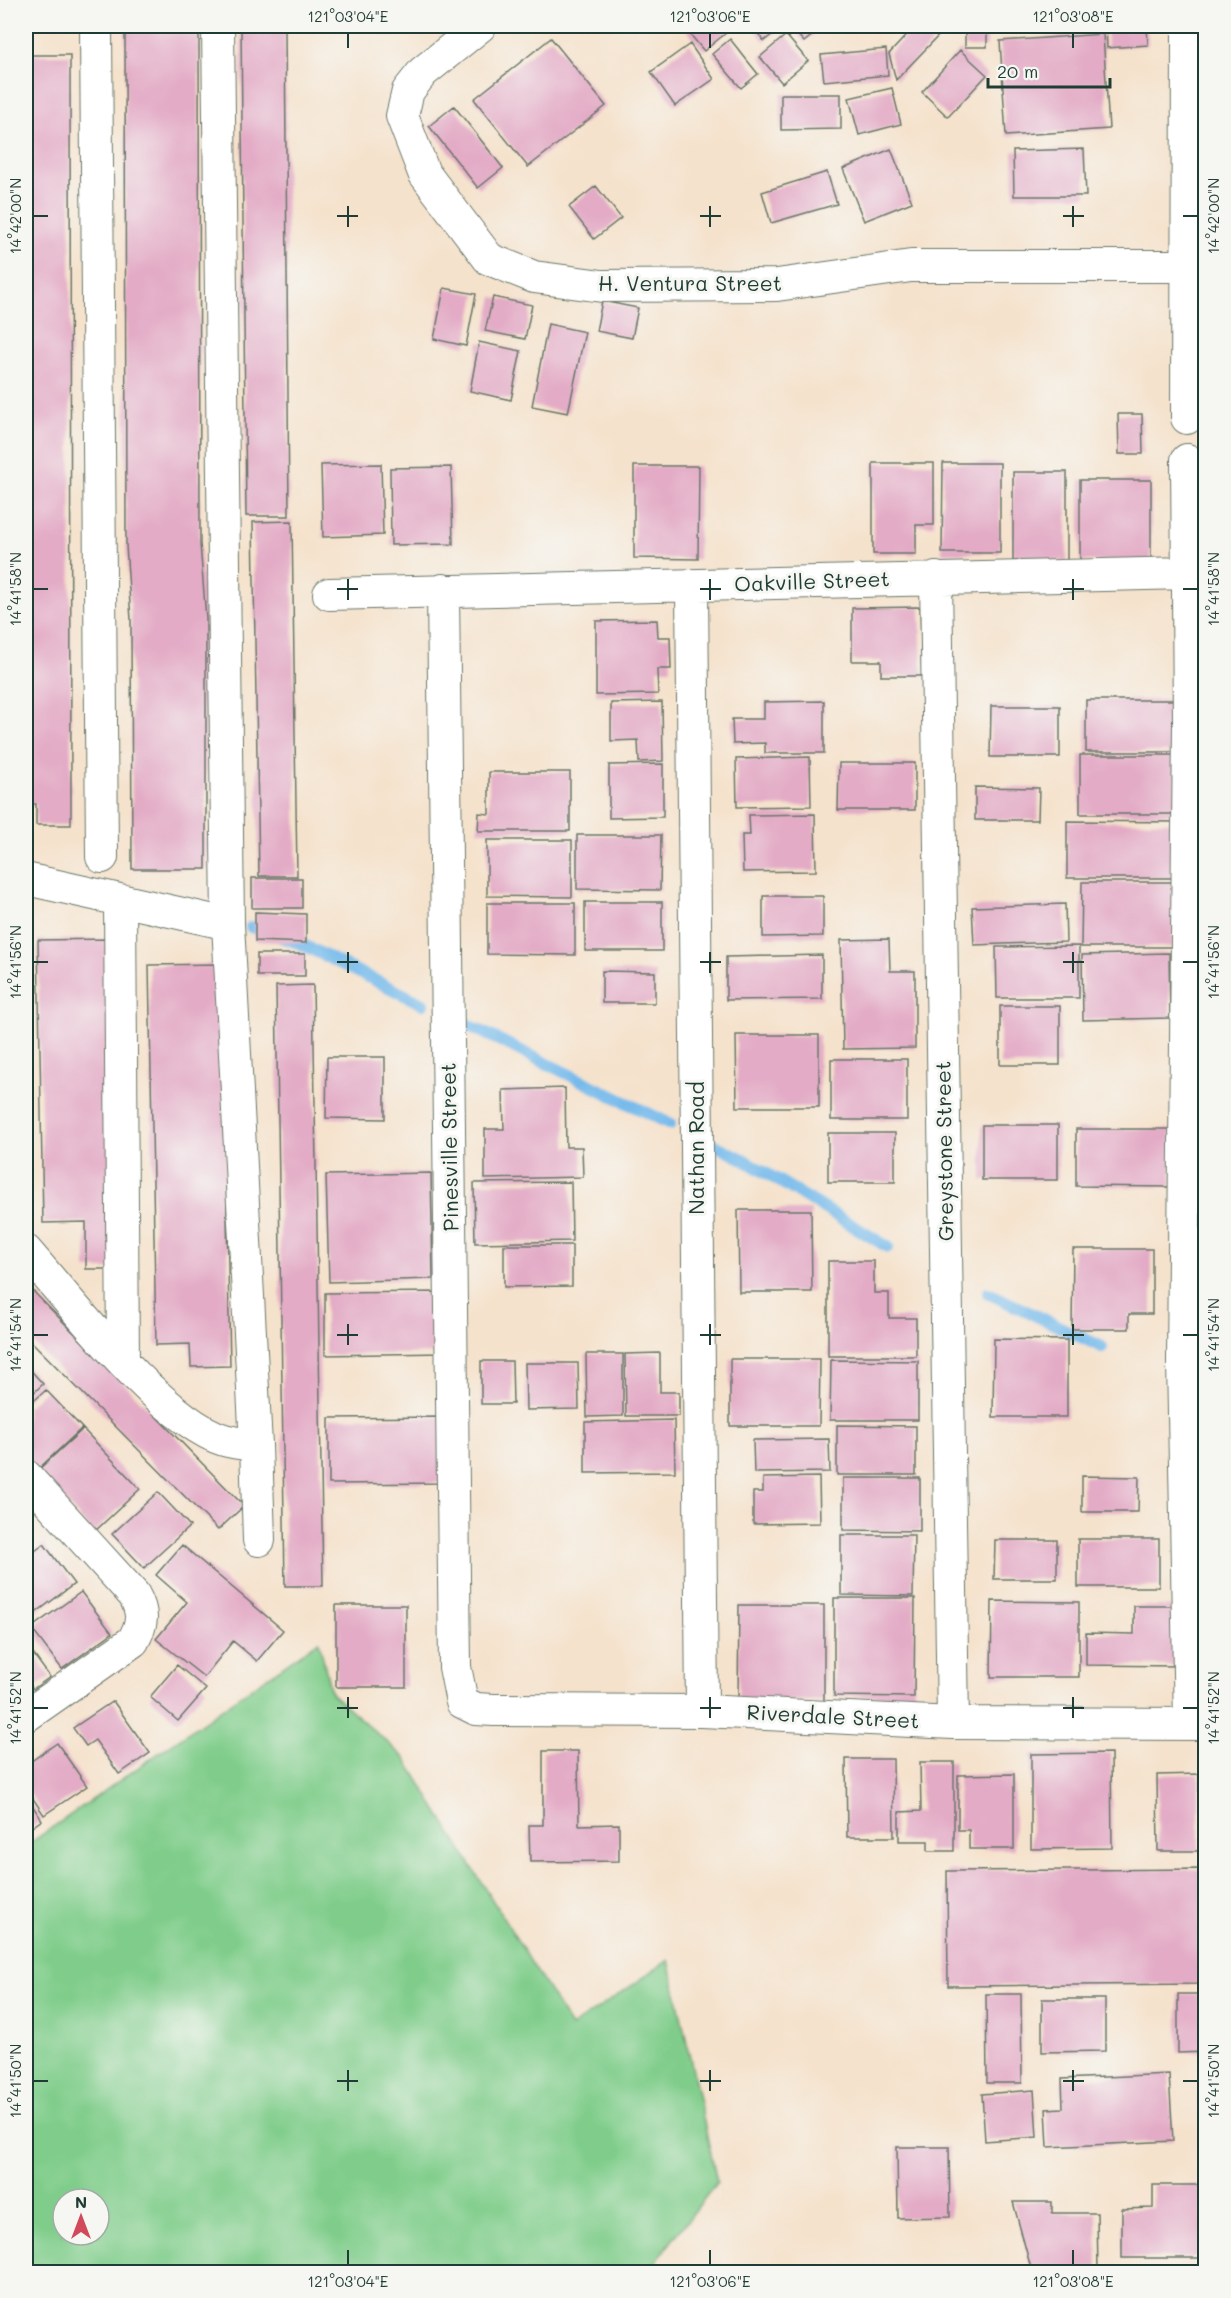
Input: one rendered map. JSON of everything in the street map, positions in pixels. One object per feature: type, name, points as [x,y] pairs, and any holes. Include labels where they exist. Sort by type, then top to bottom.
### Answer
[{"type":"street","points":[[96,26],[102,857]]},
{"type":"street","points":[[218,26],[228,924],[259,1540]]},
{"type":"street","name":"H. Ventura Street","points":[[480,26],[423,72],[408,91],[402,116],[424,173],[489,260],[534,277],[602,286],[777,285],[911,266],[1186,266]]},
{"type":"street","points":[[1187,418],[1188,26]]},
{"type":"street","points":[[1187,460],[1187,573],[1197,723],[1194,1361],[1198,1724]]},
{"type":"street","name":"Oakville Street","points":[[328,594],[1187,573]]},
{"type":"street","name":"Greystone Street","points":[[936,578],[953,1723]]},
{"type":"street","name":"Nathan Road","points":[[692,586],[702,1711]]},
{"type":"street","name":"Pinesville Street","points":[[443,590],[455,1667],[462,1702]]},
{"type":"street","points":[[26,879],[228,924]]},
{"type":"street","points":[[120,901],[123,1362]]},
{"type":"street","points":[[26,1251],[123,1362],[175,1410],[223,1440],[256,1445]]},
{"type":"street","points":[[26,1716],[133,1641],[142,1625],[142,1609],[134,1595],[32,1494]]},
{"type":"street","name":"Riverdale Street","points":[[462,1702],[476,1709],[495,1710],[702,1711],[953,1723],[1198,1724]]},
{"type":"green space","points":[[319,1641],[331,1693],[404,1757],[571,2027],[669,1960],[717,2182],[648,2272],[26,2272],[26,1846]]},
{"type":"building","points":[[125,26],[199,26],[200,544],[206,619],[206,869],[132,869],[131,620],[126,545]]},
{"type":"building","points":[[241,26],[285,26],[289,516],[246,516]]},
{"type":"building","points":[[687,26],[720,26],[726,33],[704,51],[685,28]]},
{"type":"building","points":[[752,26],[783,26],[764,41]]},
{"type":"building","points":[[790,26],[824,26],[804,42]]},
{"type":"building","points":[[915,26],[932,26],[941,33],[896,80],[889,54]]},
{"type":"building","points":[[965,26],[987,26],[987,47],[965,47]]},
{"type":"building","points":[[1027,26],[1083,26],[1083,27],[1028,31]]},
{"type":"building","points":[[1106,26],[1147,26],[1148,45],[1107,48]]},
{"type":"building","points":[[1103,34],[1109,129],[1006,136],[1000,41]]},
{"type":"building","points":[[786,35],[808,61],[782,83],[760,57]]},
{"type":"building","points":[[551,38],[606,106],[528,167],[474,99]]},
{"type":"building","points":[[730,39],[758,74],[741,88],[712,54]]},
{"type":"building","points":[[1194,43],[1206,43],[1206,79],[1194,79]]},
{"type":"building","points":[[690,44],[714,79],[675,106],[651,72]]},
{"type":"building","points":[[886,49],[888,75],[824,81],[821,55]]},
{"type":"building","points":[[960,50],[987,75],[948,117],[922,92]]},
{"type":"building","points":[[26,55],[70,55],[71,825],[36,825],[36,804],[26,804]]},
{"type":"building","points":[[892,88],[901,124],[859,135],[849,98]]},
{"type":"building","points":[[781,94],[841,94],[841,129],[781,130]]},
{"type":"building","points":[[454,106],[503,168],[478,188],[429,126]]},
{"type":"building","points":[[891,149],[912,202],[864,221],[843,169]]},
{"type":"building","points":[[1084,149],[1086,196],[1014,196],[1013,151]]},
{"type":"building","points":[[827,172],[837,204],[771,223],[762,192]]},
{"type":"building","points":[[596,186],[621,218],[594,239],[569,207]]},
{"type":"building","points":[[444,288],[476,294],[466,346],[434,339]]},
{"type":"building","points":[[493,297],[532,305],[525,339],[485,331]]},
{"type":"building","points":[[602,301],[638,308],[632,338],[596,331]]},
{"type":"building","points":[[548,324],[585,332],[568,413],[532,406]]},
{"type":"building","points":[[479,342],[521,351],[511,400],[470,391]]},
{"type":"building","points":[[1118,414],[1142,414],[1143,454],[1119,454]]},
{"type":"building","points":[[873,463],[934,463],[934,525],[916,525],[916,554],[873,554]]},
{"type":"building","points":[[943,463],[1000,463],[1000,553],[942,553]]},
{"type":"building","points":[[381,464],[383,535],[323,537],[321,465]]},
{"type":"building","points":[[634,466],[699,466],[698,559],[634,558]]},
{"type":"building","points":[[451,467],[453,544],[391,545],[390,468]]},
{"type":"building","points":[[1013,472],[1067,472],[1067,561],[1013,561]]},
{"type":"building","points":[[1080,480],[1151,480],[1151,561],[1080,561]]},
{"type":"building","points":[[292,521],[297,876],[259,876],[253,522]]},
{"type":"building","points":[[920,607],[922,676],[881,676],[881,661],[852,661],[852,608]]},
{"type":"building","points":[[657,620],[658,637],[670,637],[671,669],[657,669],[658,694],[596,695],[596,621]]},
{"type":"building","points":[[1086,700],[1176,700],[1176,752],[1086,752]]},
{"type":"building","points":[[824,701],[824,753],[765,753],[765,743],[733,744],[732,719],[764,719],[764,702]]},
{"type":"building","points":[[662,702],[663,761],[639,762],[638,740],[611,741],[611,703]]},
{"type":"building","points":[[991,706],[1060,706],[1060,757],[990,757]]},
{"type":"building","points":[[1080,755],[1176,755],[1176,814],[1080,814]]},
{"type":"building","points":[[810,757],[811,806],[737,807],[736,759]]},
{"type":"building","points":[[839,763],[915,763],[915,810],[838,810]]},
{"type":"building","points":[[663,764],[663,817],[609,818],[609,765]]},
{"type":"building","points":[[489,772],[570,772],[570,831],[478,831],[479,813],[489,814]]},
{"type":"building","points":[[975,787],[1039,788],[1038,820],[975,820]]},
{"type":"building","points":[[815,814],[816,871],[743,872],[742,835],[750,835],[749,815]]},
{"type":"building","points":[[1067,821],[1180,822],[1180,878],[1067,878]]},
{"type":"building","points":[[577,835],[661,835],[660,890],[577,889]]},
{"type":"building","points":[[487,840],[572,840],[572,897],[487,896]]},
{"type":"building","points":[[252,878],[302,878],[302,908],[252,908]]},
{"type":"building","points":[[1082,882],[1173,882],[1173,947],[1081,947]]},
{"type":"building","points":[[763,896],[823,896],[823,936],[763,937]]},
{"type":"building","points":[[585,902],[662,902],[662,951],[585,951]]},
{"type":"building","points":[[487,903],[575,903],[575,955],[487,954]]},
{"type":"building","points":[[1065,904],[1066,942],[974,945],[972,907]]},
{"type":"building","points":[[255,912],[306,914],[306,943],[255,941]]},
{"type":"building","points":[[111,939],[118,1269],[86,1269],[86,1222],[43,1223],[38,940]]},
{"type":"building","points":[[889,939],[890,971],[915,971],[915,1048],[843,1049],[841,940]]},
{"type":"building","points":[[1079,946],[1079,998],[997,998],[996,947]]},
{"type":"building","points":[[1169,953],[1170,1018],[1083,1020],[1082,955]]},
{"type":"building","points":[[257,954],[305,954],[305,976],[257,976]]},
{"type":"building","points":[[822,955],[822,999],[726,1000],[726,957]]},
{"type":"building","points":[[222,964],[230,1366],[191,1367],[190,1344],[156,1345],[149,965]]},
{"type":"building","points":[[602,971],[655,972],[655,1003],[602,1003]]},
{"type":"building","points":[[313,985],[323,1586],[285,1586],[276,986]]},
{"type":"building","points":[[1000,1006],[1060,1006],[1060,1065],[1000,1065]]},
{"type":"building","points":[[736,1035],[819,1035],[819,1107],[737,1107]]},
{"type":"building","points":[[327,1057],[385,1057],[385,1119],[326,1118]]},
{"type":"building","points":[[831,1059],[907,1059],[907,1120],[831,1120]]},
{"type":"building","points":[[565,1088],[566,1147],[582,1147],[583,1177],[485,1179],[485,1129],[504,1129],[503,1090]]},
{"type":"building","points":[[982,1125],[1058,1125],[1058,1180],[982,1180]]},
{"type":"building","points":[[1076,1129],[1171,1129],[1171,1187],[1076,1186]]},
{"type":"building","points":[[828,1133],[895,1133],[895,1182],[828,1182]]},
{"type":"building","points":[[431,1173],[433,1279],[329,1282],[326,1175]]},
{"type":"building","points":[[571,1182],[572,1241],[475,1243],[474,1183]]},
{"type":"building","points":[[738,1210],[811,1210],[812,1292],[739,1292]]},
{"type":"building","points":[[504,1245],[572,1245],[572,1286],[504,1287]]},
{"type":"building","points":[[1073,1249],[1152,1249],[1152,1314],[1129,1314],[1129,1329],[1072,1329]]},
{"type":"building","points":[[828,1261],[874,1261],[874,1293],[889,1293],[889,1318],[916,1318],[916,1356],[828,1356]]},
{"type":"building","points":[[26,1284],[244,1506],[218,1530],[26,1336]]},
{"type":"building","points":[[444,1292],[444,1353],[325,1355],[325,1293]]},
{"type":"building","points":[[994,1339],[1067,1340],[1067,1417],[993,1417]]},
{"type":"building","points":[[660,1353],[660,1392],[679,1392],[679,1416],[626,1416],[625,1354]]},
{"type":"building","points":[[586,1354],[623,1354],[623,1416],[587,1417]]},
{"type":"building","points":[[730,1359],[820,1359],[819,1426],[730,1426]]},
{"type":"building","points":[[831,1360],[918,1361],[918,1420],[830,1420]]},
{"type":"building","points":[[481,1361],[512,1361],[513,1404],[481,1404]]},
{"type":"building","points":[[525,1363],[578,1363],[579,1409],[526,1410]]},
{"type":"building","points":[[26,1365],[43,1384],[26,1400]]},
{"type":"building","points":[[46,1390],[82,1428],[34,1473],[26,1464],[26,1408]]},
{"type":"building","points":[[445,1417],[445,1483],[329,1484],[329,1418]]},
{"type":"building","points":[[674,1420],[675,1472],[585,1473],[585,1422]]},
{"type":"building","points":[[837,1425],[916,1426],[916,1475],[837,1475]]},
{"type":"building","points":[[83,1429],[140,1489],[93,1533],[37,1471]]},
{"type":"building","points":[[829,1439],[830,1472],[754,1473],[753,1440]]},
{"type":"building","points":[[1082,1476],[1139,1477],[1138,1512],[1082,1512]]},
{"type":"building","points":[[819,1477],[820,1523],[753,1524],[753,1492],[763,1492],[763,1478]]},
{"type":"building","points":[[843,1478],[920,1478],[920,1531],[843,1530]]},
{"type":"building","points":[[158,1492],[190,1526],[144,1568],[112,1534]]},
{"type":"building","points":[[841,1535],[914,1535],[913,1596],[841,1595]]},
{"type":"building","points":[[1078,1539],[1159,1539],[1159,1587],[1078,1587]]},
{"type":"building","points":[[995,1540],[1057,1540],[1057,1579],[994,1579]]},
{"type":"building","points":[[44,1544],[74,1584],[26,1620],[26,1558]]},
{"type":"building","points":[[182,1545],[283,1630],[257,1661],[233,1641],[204,1677],[156,1639],[187,1602],[156,1575]]},
{"type":"building","points":[[81,1592],[112,1633],[62,1669],[31,1628]]},
{"type":"building","points":[[834,1598],[915,1598],[914,1697],[834,1696]]},
{"type":"building","points":[[992,1601],[1079,1602],[1079,1677],[991,1677]]},
{"type":"building","points":[[336,1605],[406,1605],[406,1687],[336,1687]]},
{"type":"building","points":[[739,1605],[824,1605],[824,1701],[738,1700]]},
{"type":"building","points":[[1134,1606],[1176,1606],[1176,1666],[1086,1665],[1086,1633],[1134,1634]]},
{"type":"building","points":[[26,1644],[50,1677],[33,1689],[26,1679]]},
{"type":"building","points":[[177,1665],[206,1689],[178,1721],[150,1697]]},
{"type":"building","points":[[113,1701],[150,1753],[119,1774],[95,1740],[86,1746],[73,1728]]},
{"type":"building","points":[[57,1743],[87,1786],[44,1815],[26,1788],[26,1765]]},
{"type":"building","points":[[543,1751],[578,1751],[579,1825],[619,1824],[619,1861],[530,1862],[529,1825],[543,1825]]},
{"type":"building","points":[[1111,1753],[1112,1848],[1031,1849],[1031,1754]]},
{"type":"building","points":[[846,1759],[893,1759],[894,1837],[847,1837]]},
{"type":"building","points":[[920,1762],[954,1762],[954,1851],[928,1851],[928,1841],[899,1841],[899,1812],[921,1811]]},
{"type":"building","points":[[1014,1774],[1014,1849],[969,1849],[969,1830],[958,1830],[958,1775]]},
{"type":"building","points":[[1199,1774],[1199,1851],[1158,1851],[1157,1775]]},
{"type":"building","points":[[26,1796],[42,1820],[26,1831]]},
{"type":"building","points":[[1206,1869],[1206,1984],[948,1986],[947,1871]]},
{"type":"building","points":[[986,1994],[1021,1994],[1022,2083],[987,2083]]},
{"type":"building","points":[[1178,1994],[1206,1994],[1206,2052],[1178,2053]]},
{"type":"building","points":[[1042,1999],[1105,1999],[1105,2051],[1042,2052]]},
{"type":"building","points":[[1169,2074],[1173,2141],[1048,2147],[1046,2109],[1063,2108],[1062,2079]]},
{"type":"building","points":[[1034,2090],[1037,2137],[985,2141],[982,2094]]},
{"type":"building","points":[[897,2147],[949,2147],[950,2217],[898,2218]]},
{"type":"building","points":[[1153,2185],[1206,2185],[1206,2258],[1122,2258],[1122,2209],[1153,2208]]},
{"type":"building","points":[[1013,2202],[1052,2202],[1052,2213],[1097,2213],[1098,2272],[1032,2272]]},
{"type":"waterway","points":[[251,927],[299,943],[423,1004]]},
{"type":"waterway","points":[[468,1025],[670,1124]]},
{"type":"waterway","points":[[709,1142],[741,1158],[888,1247]]},
{"type":"waterway","points":[[988,1293],[1102,1347]]}]
